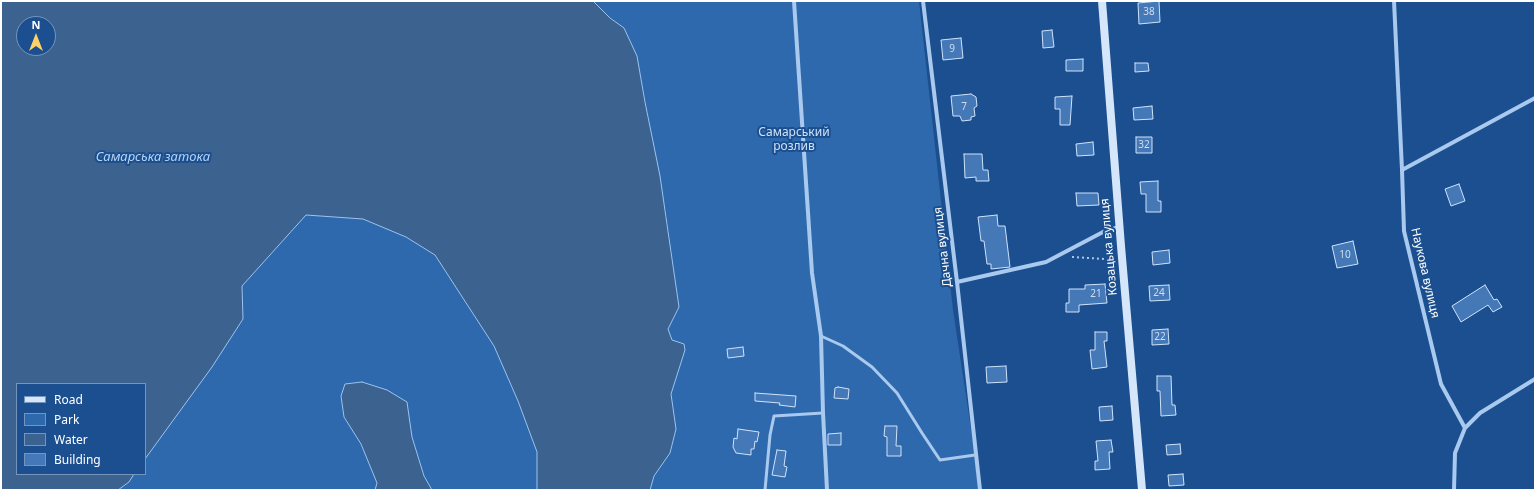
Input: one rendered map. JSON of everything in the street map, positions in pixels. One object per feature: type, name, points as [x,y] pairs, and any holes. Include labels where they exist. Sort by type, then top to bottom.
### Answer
[{"type":"street","points":[[794,1],[812,273],[821,336],[822,413],[826,490]]},
{"type":"street","name":"Дачна вулиця","points":[[923,1],[958,282],[975,455],[980,490]]},
{"type":"street","name":"Козацька вулиця","points":[[1102,1],[1119,227],[1142,490]]},
{"type":"street","name":"Наукова вулиця","points":[[1394,1],[1404,231],[1441,384],[1465,428]]},
{"type":"street","points":[[1402,170],[1535,98]]},
{"type":"street","points":[[958,282],[1046,262],[1062,255],[1103,232],[1119,227]]},
{"type":"street","points":[[1454,490],[1455,453],[1465,428],[1480,413],[1535,379]]},
{"type":"lane","points":[[821,336],[843,346],[872,367],[897,393],[940,460],[975,455]]},
{"type":"lane","points":[[765,490],[770,435],[774,416],[822,413]]},
{"type":"path","points":[[1062,255],[1077,258],[1106,259],[1123,270]]},
{"type":"green space","name":"Самарський розлив","points":[[593,1],[919,1],[953,310],[975,455],[978,490],[650,490],[654,476],[670,453],[676,430],[671,394],[685,350],[684,344],[672,340],[668,329],[679,307],[666,213],[637,56],[624,28],[610,18]]},
{"type":"green space","points":[[306,215],[363,219],[406,237],[435,255],[494,346],[518,401],[537,452],[537,490],[432,490],[424,476],[412,437],[407,402],[387,390],[362,382],[345,384],[341,396],[344,417],[361,444],[377,483],[375,490],[118,490],[129,482],[133,475],[146,475],[146,458],[243,320],[242,286]]},
{"type":"water","name":"Самарська затока","points":[[1,1],[593,1],[610,18],[624,28],[637,56],[660,176],[679,307],[668,329],[672,340],[684,344],[685,350],[671,394],[676,429],[670,453],[654,476],[650,490],[537,490],[537,452],[518,401],[494,346],[435,255],[406,237],[363,219],[306,215],[242,286],[243,319],[212,367],[146,458],[146,383],[16,383],[16,475],[133,475],[129,482],[118,490],[1,490]]},
{"type":"water","points":[[362,382],[387,390],[407,402],[412,437],[424,476],[432,490],[375,490],[377,483],[361,444],[344,417],[341,396],[345,384]]},
{"type":"building","points":[[1159,1],[1160,22],[1139,24],[1138,3]]},
{"type":"building","points":[[1052,30],[1054,47],[1043,48],[1042,31]]},
{"type":"building","points":[[961,38],[963,58],[943,60],[941,40]]},
{"type":"building","points":[[1083,59],[1083,71],[1066,71],[1066,60]]},
{"type":"building","points":[[1135,63],[1148,63],[1149,71],[1135,72]]},
{"type":"building","points":[[971,94],[976,97],[977,106],[974,108],[975,116],[971,117],[971,120],[962,121],[960,116],[953,116],[951,96]]},
{"type":"building","points":[[1072,96],[1070,125],[1060,125],[1060,109],[1055,109],[1055,97]]},
{"type":"building","points":[[1152,106],[1153,119],[1134,120],[1133,108]]},
{"type":"building","points":[[1136,137],[1152,137],[1152,153],[1136,153]]},
{"type":"building","points":[[1093,142],[1094,155],[1077,156],[1076,144]]},
{"type":"building","points":[[964,154],[982,154],[983,170],[988,170],[989,181],[976,181],[976,177],[965,178]]},
{"type":"building","points":[[1158,181],[1158,201],[1161,201],[1161,212],[1146,212],[1146,194],[1141,194],[1140,182]]},
{"type":"building","points":[[1459,184],[1465,201],[1451,206],[1445,189]]},
{"type":"building","points":[[1076,193],[1098,193],[1099,205],[1077,206]]},
{"type":"building","points":[[997,215],[998,226],[1005,226],[1010,267],[991,269],[991,264],[987,264],[984,241],[981,241],[978,217]]},
{"type":"building","points":[[1353,241],[1358,264],[1337,268],[1332,246]]},
{"type":"building","points":[[1169,250],[1170,263],[1153,265],[1152,252]]},
{"type":"building","points":[[1105,284],[1107,303],[1079,305],[1079,312],[1066,312],[1066,303],[1069,303],[1069,289],[1085,289],[1085,285]]},
{"type":"building","points":[[1169,285],[1170,300],[1150,301],[1149,286]]},
{"type":"building","points":[[1485,285],[1494,300],[1497,299],[1502,307],[1493,312],[1488,305],[1461,322],[1452,306]]},
{"type":"building","points":[[1168,329],[1169,344],[1152,345],[1152,330]]},
{"type":"building","points":[[1095,332],[1107,332],[1107,341],[1104,341],[1107,367],[1092,369],[1090,350],[1095,350]]},
{"type":"building","points":[[743,347],[744,356],[728,358],[727,349]]},
{"type":"building","points":[[1006,366],[1007,382],[987,383],[986,367]]},
{"type":"building","points":[[1157,376],[1171,376],[1172,405],[1175,405],[1176,415],[1161,416],[1160,391],[1157,391]]},
{"type":"building","points":[[838,387],[849,389],[848,399],[834,398],[835,388]]},
{"type":"building","points":[[755,393],[796,396],[795,407],[779,405],[780,403],[755,401]]},
{"type":"building","points":[[1112,406],[1113,420],[1100,421],[1099,407]]},
{"type":"building","points":[[885,426],[897,426],[896,446],[901,446],[901,456],[887,456],[887,437],[884,436]]},
{"type":"building","points":[[738,429],[759,432],[757,442],[755,441],[754,449],[751,449],[751,455],[736,453],[733,447],[734,438],[737,439]]},
{"type":"building","points":[[841,433],[841,445],[828,445],[828,434]]},
{"type":"building","points":[[1111,440],[1113,452],[1109,452],[1110,469],[1095,470],[1095,461],[1098,461],[1096,441]]},
{"type":"building","points":[[1180,444],[1181,454],[1167,455],[1166,445]]},
{"type":"building","points":[[777,450],[786,451],[784,466],[787,467],[785,477],[772,475]]},
{"type":"building","points":[[1183,474],[1184,485],[1169,486],[1168,475]]}]
